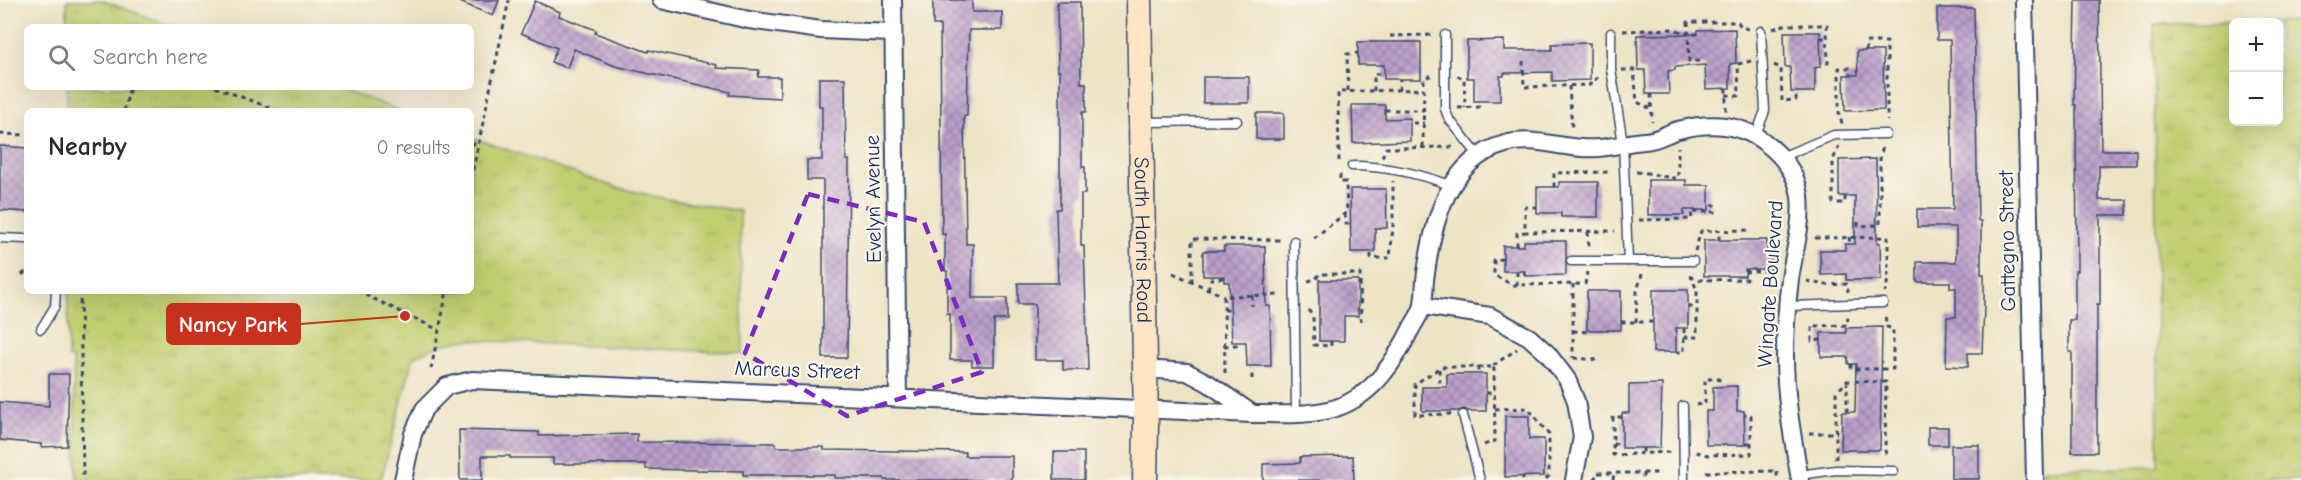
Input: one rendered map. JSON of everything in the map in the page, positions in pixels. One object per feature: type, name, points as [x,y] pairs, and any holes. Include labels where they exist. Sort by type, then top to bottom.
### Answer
[{"type":"main road","name":"South Harris Road","points":[[1139,0],[1145,480]]},
{"type":"street","points":[[661,0],[749,20],[821,30],[892,33]]},
{"type":"street","name":"Evelyn Avenue","points":[[893,0],[898,398]]},
{"type":"street","name":"Gattegno Street","points":[[2024,0],[2035,480]]},
{"type":"street","name":"Wingate Boulevard","points":[[1145,409],[1296,414],[1335,408],[1357,398],[1371,387],[1401,350],[1423,306],[1434,230],[1450,185],[1462,169],[1479,156],[1506,144],[1531,142],[1598,148],[1652,141],[1678,130],[1703,126],[1727,126],[1755,137],[1781,157],[1793,177],[1800,196],[1799,237],[1790,278],[1785,357],[1791,433],[1800,478]]},
{"type":"street","points":[[1423,306],[1490,316],[1529,337],[1548,354],[1567,379],[1576,401],[1582,437],[1574,480]]},
{"type":"street","points":[[1144,369],[1187,372],[1208,383],[1253,414]]},
{"type":"street","name":"Marcus Street","points":[[403,480],[413,434],[423,409],[447,386],[472,380],[1145,409]]},
{"type":"lane","points":[[1755,137],[1765,111],[1761,31]]},
{"type":"lane","points":[[1611,33],[1611,69],[1623,143],[1628,261]]},
{"type":"lane","points":[[1445,35],[1445,109],[1449,119],[1479,156]]},
{"type":"lane","points":[[1141,122],[1237,121]]},
{"type":"lane","points":[[1781,157],[1834,135],[1886,134]]},
{"type":"lane","points":[[1352,166],[1379,166],[1411,171],[1450,185]]},
{"type":"lane","points":[[0,238],[24,239]]},
{"type":"lane","points":[[1293,241],[1296,414]]},
{"type":"lane","points":[[1571,261],[1693,261]]},
{"type":"lane","points":[[41,329],[55,306],[56,294]]},
{"type":"lane","points":[[1788,306],[1883,303]]},
{"type":"lane","points":[[1683,406],[1684,480]]},
{"type":"lane","points":[[1463,415],[1480,480]]},
{"type":"lane","points":[[1800,478],[1836,470],[1894,471]]},
{"type":"path","points":[[474,165],[509,0]]},
{"type":"path","points":[[1699,61],[1689,61],[1688,22],[1738,21],[1741,27]]},
{"type":"path","points":[[1783,26],[1827,25],[1828,63],[1821,63]]},
{"type":"path","points":[[1636,29],[1674,29],[1688,34],[1698,34]]},
{"type":"path","points":[[1390,36],[1423,36]]},
{"type":"path","points":[[1820,38],[1827,38]]},
{"type":"path","points":[[1866,51],[1866,42],[1887,42],[1887,113]]},
{"type":"path","points":[[1348,91],[1347,54],[1358,53]]},
{"type":"path","points":[[1523,61],[1524,87],[1590,85],[1591,82]]},
{"type":"path","points":[[1726,95],[1738,96],[1738,64]]},
{"type":"path","points":[[1781,68],[1782,101],[1796,100],[1796,94]]},
{"type":"path","points":[[1839,113],[1839,68],[1849,68],[1850,75]]},
{"type":"path","points":[[1634,70],[1637,102],[1652,109]]},
{"type":"path","points":[[1374,91],[1374,74],[1384,74]]},
{"type":"path","points":[[1423,147],[1424,78]]},
{"type":"path","points":[[1464,78],[1465,108]]},
{"type":"path","points":[[1399,90],[1400,79]]},
{"type":"path","points":[[1569,86],[1572,138]]},
{"type":"path","points":[[1726,88],[1726,116]]},
{"type":"path","points":[[1351,224],[1346,224],[1346,182],[1340,182],[1338,92],[1424,89]]},
{"type":"path","points":[[124,108],[129,90]]},
{"type":"path","points":[[223,90],[271,108]]},
{"type":"path","points":[[1651,94],[1652,141]]},
{"type":"path","points":[[1453,108],[1479,108],[1479,101]]},
{"type":"path","points":[[1385,110],[1423,110]]},
{"type":"path","points":[[1413,123],[1424,123]]},
{"type":"path","points":[[0,134],[24,135]]},
{"type":"path","points":[[1631,172],[1650,172],[1663,178],[1678,178],[1678,138]]},
{"type":"path","points":[[474,144],[479,142]]},
{"type":"path","points":[[1386,148],[1461,147]]},
{"type":"path","points":[[1858,222],[1858,226],[1880,225],[1880,159]]},
{"type":"path","points":[[1833,160],[1833,203],[1845,203],[1845,196]]},
{"type":"path","points":[[1554,187],[1554,173],[1615,172]]},
{"type":"path","points":[[1371,255],[1371,258],[1390,258],[1393,188]]},
{"type":"path","points":[[1648,220],[1692,219],[1691,212],[1715,212],[1715,205],[1712,205]]},
{"type":"path","points":[[1525,232],[1525,207],[1538,207]]},
{"type":"path","points":[[1314,238],[1345,214]]},
{"type":"path","points":[[1701,231],[1750,230]]},
{"type":"path","points":[[1719,231],[1719,240]]},
{"type":"path","points":[[1517,246],[1517,232],[1615,232]]},
{"type":"path","points":[[1849,237],[1850,244]]},
{"type":"path","points":[[1807,238],[1888,237],[1887,282]]},
{"type":"path","points":[[1192,282],[1192,238],[1266,238],[1293,241]]},
{"type":"path","points":[[1684,337],[1697,337],[1696,291],[1690,277],[1699,280],[1747,279],[1747,271],[1770,271],[1771,256],[1767,256]]},
{"type":"path","points":[[1503,259],[1494,260],[1494,275],[1513,285],[1585,284]]},
{"type":"path","points":[[1173,273],[1224,296],[1283,295]]},
{"type":"path","points":[[1517,285],[1517,273],[1525,273]]},
{"type":"path","points":[[1313,280],[1319,274],[1360,274],[1361,321]]},
{"type":"path","points":[[1208,289],[1211,279],[1224,278]]},
{"type":"path","points":[[1800,280],[1824,285],[1847,284]]},
{"type":"path","points":[[1574,284],[1574,358]]},
{"type":"path","points":[[1636,322],[1638,289]]},
{"type":"path","points":[[80,294],[83,480]]},
{"type":"path","points":[[363,294],[439,330]]},
{"type":"path","points":[[431,369],[446,294]]},
{"type":"path","points":[[1252,295],[1252,306]]},
{"type":"path","points":[[1224,296],[1225,377]]},
{"type":"path","points":[[1688,307],[1696,307]]},
{"type":"path","points":[[1224,310],[1231,310]]},
{"type":"path","points":[[1313,316],[1314,345],[1332,346],[1331,341]]},
{"type":"path","points":[[1621,322],[1653,322]]},
{"type":"path","points":[[1821,340],[1812,341],[1812,326],[1847,325]]},
{"type":"path","points":[[1851,364],[1851,369],[1893,369],[1893,329],[1887,327]]},
{"type":"path","points":[[1676,352],[1684,352],[1684,328]]},
{"type":"path","points":[[1574,332],[1590,332],[1590,330]]},
{"type":"path","points":[[1224,346],[1238,345],[1238,342]]},
{"type":"path","points":[[1447,414],[1415,415],[1415,384],[1441,367],[1491,367],[1524,345]]},
{"type":"path","points":[[1563,358],[1598,360]]},
{"type":"path","points":[[1879,364],[1879,369]]},
{"type":"path","points":[[1478,367],[1478,374]]},
{"type":"path","points":[[1491,367],[1494,369],[1495,441]]},
{"type":"path","points":[[1252,369],[1252,379]]},
{"type":"path","points":[[1438,369],[1440,387]]},
{"type":"path","points":[[1705,403],[1706,379],[1719,379],[1719,384]]},
{"type":"path","points":[[1847,381],[1847,412]]},
{"type":"path","points":[[1837,450],[1836,393],[1847,381],[1886,382],[1885,451]]},
{"type":"path","points":[[1486,393],[1495,393]]},
{"type":"path","points":[[1495,409],[1528,408],[1549,435],[1549,476],[1545,480]]},
{"type":"path","points":[[1705,453],[1708,455],[1751,454],[1751,415],[1744,415]]},
{"type":"path","points":[[1622,417],[1612,417],[1613,455],[1661,454]]},
{"type":"path","points":[[1808,433],[1837,433]]},
{"type":"path","points":[[1613,444],[1622,443]]},
{"type":"path","points":[[1745,443],[1751,443]]},
{"type":"path","points":[[1643,448],[1643,454]]},
{"type":"path","points":[[1706,472],[1777,471],[1777,480]]},
{"type":"path","points":[[1595,480],[1596,473],[1662,473]]},
{"type":"path","points":[[1613,480],[1614,473]]},
{"type":"path","points":[[1643,473],[1643,480]]},
{"type":"highlighted area","points":[[808,194],[924,222],[982,372],[847,416],[745,353]]},
{"type":"green space","points":[[67,0],[101,0],[166,24],[67,24]]},
{"type":"green space","points":[[2283,21],[2301,21],[2301,480],[2043,480],[2043,469],[2158,467],[2154,24],[2229,22],[2229,126],[2283,126]]},
{"type":"green space","points":[[67,90],[344,90],[393,108],[67,108]]},
{"type":"green space","points":[[474,138],[615,187],[662,198],[740,211],[743,353],[467,340],[432,348],[413,358],[381,480],[77,480],[73,359],[68,358],[68,294],[474,294]]},
{"type":"building","points":[[455,0],[499,0],[493,16]]},
{"type":"building","points":[[933,0],[972,0],[972,12],[1002,12],[1002,30],[969,30],[967,116],[964,116],[966,244],[973,244],[972,298],[1007,298],[1007,320],[994,320],[994,366],[972,366],[972,360],[950,360],[950,314],[947,314],[945,234],[942,234],[940,25],[933,25]]},
{"type":"building","points":[[2076,0],[2099,0],[2101,150],[2136,150],[2136,165],[2099,165],[2099,200],[2127,200],[2127,215],[2100,215],[2100,304],[2097,304],[2097,452],[2072,452],[2072,352],[2069,352],[2069,320],[2075,320],[2075,271],[2077,271],[2076,105],[2074,105]]},
{"type":"building","points":[[535,1],[560,12],[559,16],[596,30],[595,33],[648,52],[649,50],[717,65],[716,68],[759,70],[758,77],[780,77],[780,98],[729,95],[730,92],[615,66],[574,49],[567,68],[551,62],[557,48],[521,33]]},
{"type":"building","points":[[1057,2],[1080,2],[1081,83],[1086,83],[1086,112],[1082,112],[1082,167],[1085,167],[1085,194],[1081,194],[1081,246],[1084,246],[1088,370],[1063,370],[1063,360],[1035,360],[1035,304],[1018,304],[1018,283],[1058,283],[1056,209],[1060,209],[1060,71],[1058,71]]},
{"type":"building","points":[[1937,8],[1974,8],[1978,221],[1981,221],[1981,274],[1984,274],[1984,307],[1982,353],[1968,353],[1968,367],[1946,366],[1947,317],[1956,317],[1956,288],[1950,288],[1950,282],[1917,282],[1917,262],[1956,262],[1956,227],[1917,227],[1917,209],[1953,209],[1950,40],[1937,40]]},
{"type":"building","points":[[1735,29],[1736,63],[1730,64],[1730,88],[1706,89],[1705,65],[1675,67],[1675,70],[1668,71],[1669,94],[1646,94],[1645,70],[1638,70],[1637,35],[1698,34],[1698,30]]},
{"type":"building","points":[[1784,32],[1820,32],[1821,66],[1815,68],[1815,92],[1791,92],[1790,67],[1785,67]]},
{"type":"building","points":[[1504,40],[1504,50],[1552,50],[1552,44],[1590,43],[1590,80],[1552,81],[1552,72],[1504,73],[1504,76],[1500,76],[1500,101],[1474,101],[1474,78],[1467,78],[1467,41]]},
{"type":"building","points":[[1358,42],[1421,42],[1421,79],[1384,79],[1384,65],[1358,65]]},
{"type":"building","points":[[1857,51],[1883,51],[1884,110],[1845,111],[1844,75],[1858,75]]},
{"type":"building","points":[[1203,77],[1249,77],[1249,103],[1203,103]]},
{"type":"building","points":[[819,78],[845,78],[846,160],[849,160],[847,358],[823,358],[823,180],[807,180],[807,160],[822,160],[822,106],[819,106]]},
{"type":"building","points":[[1352,105],[1385,105],[1385,119],[1410,118],[1410,141],[1353,143]]},
{"type":"building","points":[[1256,113],[1284,113],[1284,139],[1256,139]]},
{"type":"building","points":[[0,146],[24,148],[24,212],[0,210]]},
{"type":"building","points":[[1876,159],[1877,243],[1880,243],[1881,280],[1846,280],[1846,274],[1821,275],[1820,250],[1845,250],[1845,244],[1855,244],[1855,196],[1839,196],[1839,160]]},
{"type":"building","points":[[1648,180],[1686,180],[1686,185],[1709,185],[1709,210],[1684,210],[1684,215],[1648,215]]},
{"type":"building","points":[[1559,182],[1598,182],[1598,217],[1561,217],[1561,213],[1537,213],[1537,187],[1559,187]]},
{"type":"building","points":[[1350,189],[1386,189],[1387,228],[1375,228],[1375,252],[1351,252]]},
{"type":"building","points":[[1704,240],[1767,240],[1767,269],[1745,269],[1745,276],[1704,276]]},
{"type":"building","points":[[1524,241],[1566,241],[1566,275],[1525,276],[1525,271],[1503,271],[1503,246],[1524,246]]},
{"type":"building","points":[[1224,246],[1265,246],[1266,306],[1270,306],[1271,366],[1247,366],[1246,342],[1232,342],[1229,282],[1224,282],[1224,276],[1203,276],[1203,251],[1224,251]]},
{"type":"building","points":[[1319,280],[1358,280],[1358,316],[1344,316],[1344,341],[1319,341]]},
{"type":"building","points":[[1653,290],[1688,290],[1688,328],[1676,328],[1676,352],[1653,352]]},
{"type":"building","points":[[1587,291],[1621,291],[1621,330],[1587,330]]},
{"type":"building","points":[[1882,327],[1880,450],[1841,450],[1842,412],[1855,412],[1856,364],[1848,364],[1848,357],[1821,357],[1821,333],[1846,333],[1846,328]]},
{"type":"building","points":[[49,374],[69,374],[67,446],[41,447],[41,444],[0,440],[0,402],[49,406]]},
{"type":"building","points":[[1447,374],[1486,374],[1486,411],[1464,409],[1422,411],[1422,387],[1447,387]]},
{"type":"building","points":[[1662,384],[1660,448],[1622,448],[1622,413],[1629,413],[1629,385]]},
{"type":"building","points":[[1737,386],[1737,411],[1744,411],[1745,445],[1706,445],[1706,411],[1713,411],[1713,387]]},
{"type":"building","points":[[1505,416],[1529,416],[1529,439],[1544,439],[1544,476],[1505,477]]},
{"type":"building","points":[[1928,427],[1948,427],[1948,445],[1928,445]]},
{"type":"building","points":[[459,430],[539,432],[539,436],[637,434],[637,442],[776,443],[776,447],[824,447],[824,450],[965,452],[965,456],[1012,456],[1012,480],[884,480],[884,478],[835,478],[835,475],[743,475],[743,471],[646,469],[646,464],[553,464],[553,458],[482,456],[482,480],[460,480]]},
{"type":"building","points":[[1951,445],[1979,445],[1979,479],[1951,479]]},
{"type":"building","points":[[1054,452],[1084,452],[1084,480],[1054,480]]},
{"type":"building","points":[[1353,456],[1354,480],[1263,480],[1263,464],[1300,463],[1300,457]]},
{"type":"place","name":"Nancy Park","points":[[405,316]]}]
